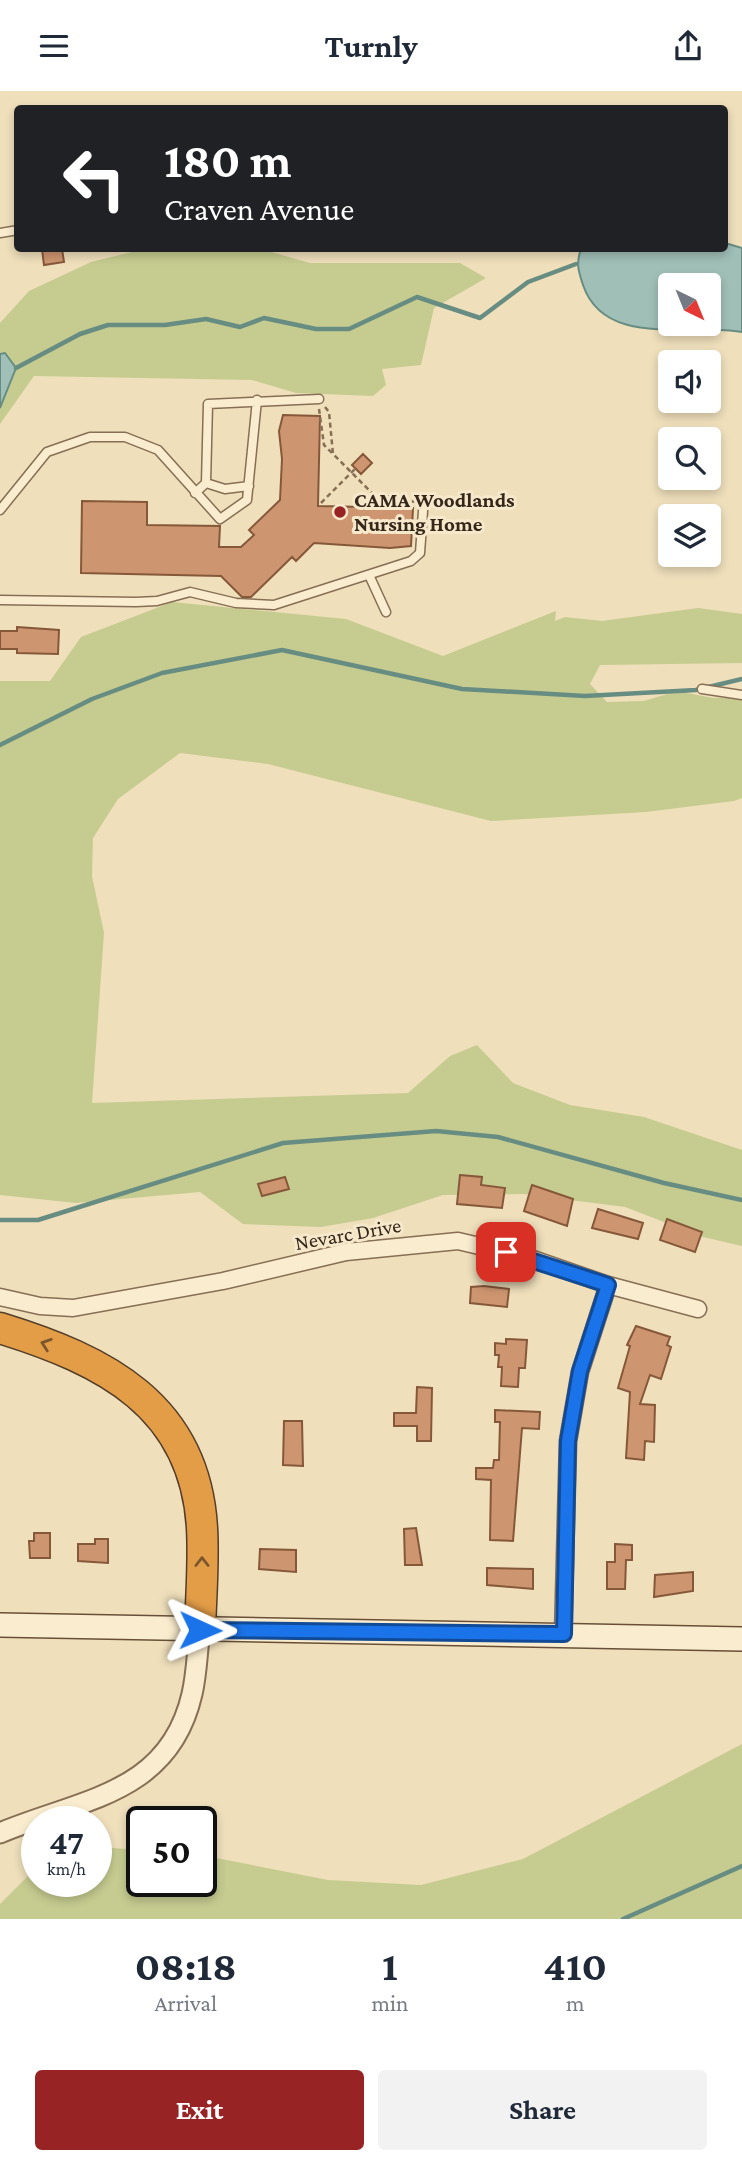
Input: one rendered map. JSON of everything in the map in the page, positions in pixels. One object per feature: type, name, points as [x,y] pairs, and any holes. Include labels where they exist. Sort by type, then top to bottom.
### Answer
[{"type":"highway","points":[[0,1328],[91,1362],[132,1388],[163,1418],[186,1459],[202,1526],[200,1630]]},
{"type":"main road","points":[[0,1625],[742,1639]]},
{"type":"street","name":"Nevarc Drive","points":[[0,1297],[40,1306],[73,1308],[223,1281],[346,1252],[458,1241],[530,1258],[608,1285],[698,1309]]},
{"type":"street","points":[[564,1634],[568,1441],[580,1371],[608,1285]]},
{"type":"street","points":[[0,1833],[110,1794],[160,1759],[179,1732],[187,1713],[200,1630]]},
{"type":"lane","points":[[195,493],[206,484],[208,404],[257,400],[319,403]]},
{"type":"lane","points":[[0,510],[47,452],[90,437],[125,437],[158,450],[220,519],[247,500],[257,400]]},
{"type":"lane","points":[[206,484],[225,489],[249,487]]},
{"type":"lane","points":[[0,600],[136,602],[156,601],[190,592],[236,603],[274,605],[411,561],[420,553],[420,509]]},
{"type":"lane","points":[[369,575],[386,612]]},
{"type":"lane","points":[[702,689],[742,695]]},
{"type":"path","points":[[319,403],[330,412],[333,454]]},
{"type":"path","points":[[319,403],[324,445],[385,505],[420,509]]},
{"type":"path","points":[[321,503],[356,468]]},
{"type":"path","points":[[372,493],[416,502],[420,509]]},
{"type":"green space","points":[[132,252],[272,252],[310,263],[460,263],[486,278],[434,308],[421,365],[382,369],[386,385],[373,396],[296,393],[252,380],[34,376],[0,424],[0,323],[29,291],[91,262]]},
{"type":"green space","points":[[172,602],[346,619],[443,656],[556,611],[555,621],[565,617],[602,621],[698,608],[742,614],[742,663],[600,665],[590,684],[607,702],[644,701],[677,691],[713,698],[742,697],[742,798],[734,801],[646,812],[491,821],[268,764],[180,753],[118,799],[93,838],[92,876],[104,933],[92,1103],[408,1093],[450,1056],[477,1045],[513,1083],[570,1105],[644,1117],[742,1150],[742,1246],[703,1237],[625,1207],[523,1194],[443,1195],[373,1218],[321,1227],[243,1224],[200,1192],[76,1203],[0,1195],[0,681],[50,681],[81,637]]},
{"type":"green space","points":[[742,1744],[742,1919],[0,1919],[0,1904],[21,1883],[21,1897],[112,1897],[112,1848],[126,1849],[126,1897],[217,1897],[217,1858],[328,1880],[421,1885],[523,1859]]},
{"type":"water","points":[[728,244],[742,248],[742,332],[721,330],[721,273],[658,273],[658,329],[651,329],[610,318],[594,305],[583,285],[578,267],[580,252],[728,252]]},
{"type":"water","points":[[5,353],[16,368],[0,408],[0,354]]},
{"type":"building","points":[[42,252],[62,252],[64,262],[44,265]]},
{"type":"building","name":"CAMA Woodlands Nursing Home","points":[[283,415],[320,416],[318,506],[413,508],[411,546],[390,548],[314,543],[296,561],[292,557],[251,597],[242,597],[221,576],[81,573],[82,501],[147,502],[147,525],[220,526],[219,547],[241,547],[254,535],[249,530],[280,500],[282,459],[279,431]]},
{"type":"building","points":[[363,454],[372,463],[361,474],[352,465]]},
{"type":"building","points":[[17,627],[59,630],[58,654],[17,653],[17,649],[0,649],[0,631],[17,631]]},
{"type":"building","points":[[460,1175],[482,1177],[481,1185],[505,1188],[502,1208],[457,1204]]},
{"type":"building","points":[[285,1177],[289,1189],[262,1196],[258,1184]]},
{"type":"building","points":[[532,1185],[573,1199],[567,1226],[524,1211]]},
{"type":"building","points":[[598,1209],[643,1223],[638,1239],[592,1228]]},
{"type":"building","points":[[667,1219],[702,1232],[695,1252],[660,1240]]},
{"type":"building","points":[[471,1287],[509,1289],[507,1307],[470,1303]]},
{"type":"building","points":[[636,1326],[670,1337],[667,1345],[671,1347],[661,1379],[650,1375],[640,1404],[655,1405],[654,1442],[645,1441],[644,1460],[626,1458],[630,1392],[618,1388],[630,1346],[627,1345]]},
{"type":"building","points":[[506,1339],[527,1340],[525,1368],[519,1368],[518,1387],[501,1386],[502,1367],[498,1367],[499,1355],[495,1355],[495,1343],[506,1344]]},
{"type":"building","points":[[417,1387],[432,1388],[431,1441],[417,1441],[417,1426],[394,1426],[394,1413],[416,1413]]},
{"type":"building","points":[[495,1410],[540,1412],[539,1429],[522,1428],[513,1541],[490,1540],[491,1480],[476,1479],[476,1468],[493,1468],[494,1460],[499,1460],[500,1422],[495,1422]]},
{"type":"building","points":[[284,1421],[302,1421],[303,1466],[283,1465]]},
{"type":"building","points":[[416,1528],[422,1565],[405,1565],[404,1529]]},
{"type":"building","points":[[34,1533],[50,1533],[50,1558],[30,1558],[29,1541],[34,1541]]},
{"type":"building","points":[[95,1539],[108,1539],[108,1563],[78,1561],[78,1544],[95,1544]]},
{"type":"building","points":[[615,1544],[632,1545],[632,1560],[626,1560],[625,1589],[607,1589],[607,1562],[615,1562]]},
{"type":"building","points":[[260,1549],[296,1550],[296,1572],[259,1569]]},
{"type":"building","points":[[487,1568],[533,1569],[533,1589],[487,1585]]},
{"type":"building","points":[[693,1572],[693,1591],[654,1597],[655,1575]]},
{"type":"waterway","points":[[16,368],[80,334],[108,325],[165,325],[206,319],[240,327],[264,318],[316,329],[349,329],[417,297],[480,318],[528,282],[576,264]]},
{"type":"waterway","points":[[0,745],[92,699],[162,673],[282,650],[462,689],[585,696],[696,690],[742,679]]},
{"type":"waterway","points":[[0,1220],[38,1220],[283,1143],[436,1131],[498,1137],[664,1183],[742,1200]]},
{"type":"waterway","points":[[623,1919],[742,1866]]},
{"type":"place","name":"CAMA Woodlands Nursing Home","points":[[340,512]]},
{"type":"route","points":[[200,1630],[564,1634],[568,1441],[580,1371],[608,1285],[506,1252]]}]
